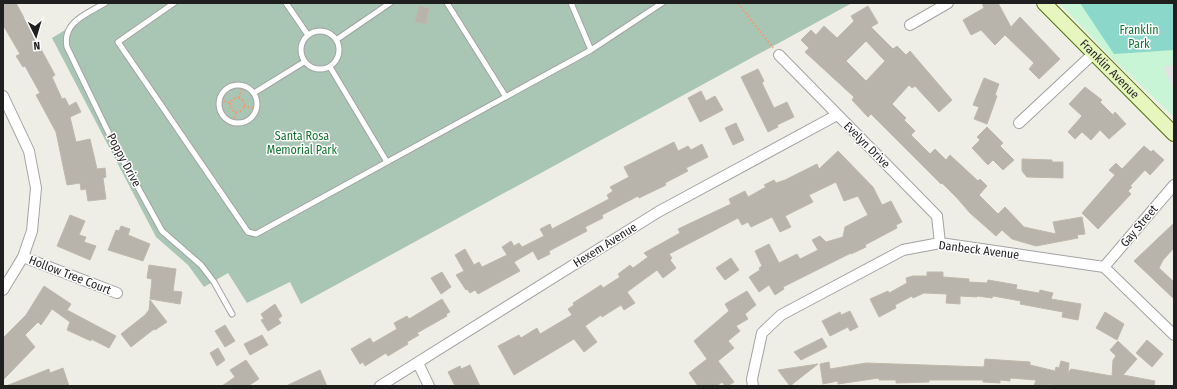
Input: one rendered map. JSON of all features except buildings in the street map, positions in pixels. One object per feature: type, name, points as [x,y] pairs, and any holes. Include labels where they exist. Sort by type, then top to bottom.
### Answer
[{"type":"main road","name":"Franklin Avenue","points":[[1044,3],[1174,134]]},
{"type":"street","points":[[910,25],[948,3]]},
{"type":"street","points":[[1019,123],[1093,54]]},
{"type":"street","name":"Evelyn Drive","points":[[779,55],[937,216],[940,243]]},
{"type":"street","points":[[3,96],[29,151],[36,188],[32,231],[23,257],[3,290]]},
{"type":"street","name":"Hexem Avenue","points":[[380,386],[658,212],[837,115]]},
{"type":"street","name":"Gay Street","points":[[1104,267],[1174,185]]},
{"type":"street","name":"Danbeck Avenue","points":[[753,386],[752,379],[762,333],[781,315],[903,250],[940,243],[1104,267]]},
{"type":"street","name":"Hollow Tree Court","points":[[23,257],[117,293]]},
{"type":"street","points":[[1104,267],[1174,335]]},
{"type":"street","points":[[418,363],[429,386]]},
{"type":"lane","name":"Poppy Drive","points":[[105,3],[69,27],[65,40],[67,47],[113,142],[162,231],[201,265],[214,282],[232,314]]},
{"type":"lane","points":[[174,3],[118,42],[248,232],[256,234],[591,50],[662,3]]},
{"type":"lane","points":[[286,3],[308,35]]},
{"type":"lane","points":[[336,40],[390,3]]},
{"type":"lane","points":[[447,3],[506,97]]},
{"type":"lane","points":[[570,3],[591,50]]},
{"type":"lane","points":[[323,31],[330,34],[336,40],[339,47],[339,55],[335,63],[330,67],[321,70],[313,68],[304,62],[300,49],[302,41],[308,35],[323,31]]},
{"type":"lane","points":[[254,93],[304,62]]},
{"type":"lane","points":[[330,67],[387,162]]},
{"type":"lane","points":[[243,86],[254,93],[257,99],[256,109],[252,118],[246,121],[233,122],[222,115],[219,109],[220,100],[225,90],[230,87],[243,86]]},
{"type":"path","points":[[738,3],[779,55]]},
{"type":"path","points":[[238,98],[243,86]]},
{"type":"path","points":[[230,103],[233,99],[238,98]]},
{"type":"path","points":[[238,98],[242,101],[244,106]]},
{"type":"path","points":[[220,100],[230,103]]},
{"type":"path","points":[[230,103],[232,110],[236,112]]},
{"type":"path","points":[[244,106],[256,109]]},
{"type":"path","points":[[233,122],[236,112],[241,110],[244,106]]},
{"type":"green space","name":"Santa Rosa Memorial Park","points":[[109,3],[852,3],[301,304],[290,282],[247,303],[228,273],[204,287],[188,265],[156,237],[52,38]]},
{"type":"green space","name":"Franklin Park","points":[[1059,3],[1174,3],[1174,117],[1110,56]]},
{"type":"green space","points":[[1080,3],[1174,3],[1174,50],[1114,54]]},
{"type":"shaded area","points":[[1174,65],[1174,90],[1163,67]]}]
